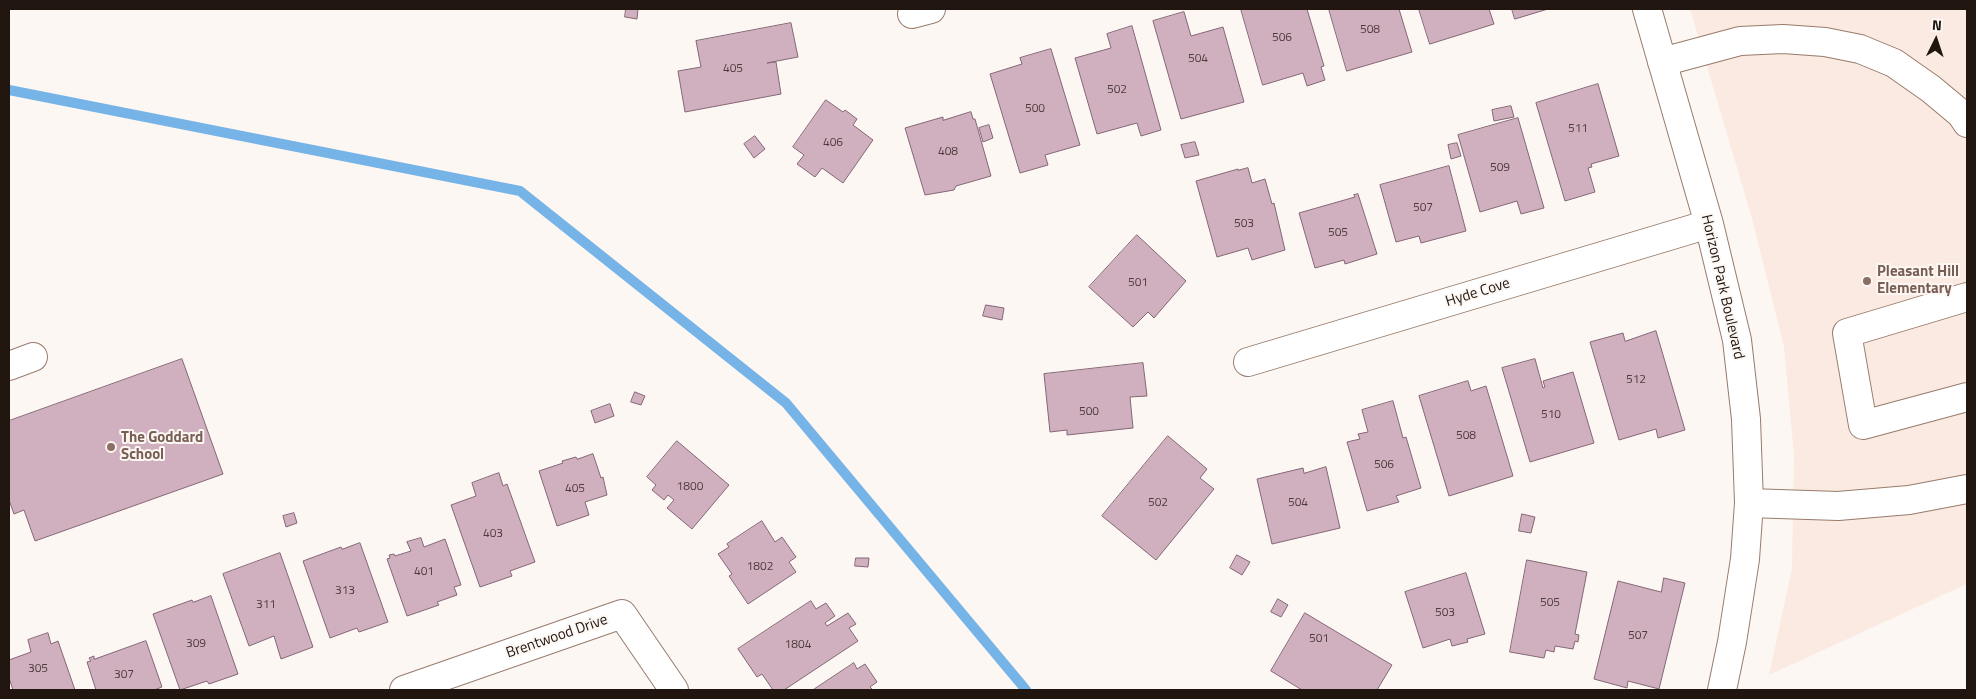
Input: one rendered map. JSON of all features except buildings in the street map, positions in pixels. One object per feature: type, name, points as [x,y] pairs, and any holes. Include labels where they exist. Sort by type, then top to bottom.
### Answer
[{"type":"street","name":"Horizon Park Boulevard","points":[[1647,9],[1709,224],[1737,340],[1746,419],[1749,503],[1745,559],[1732,642],[1722,690]]},
{"type":"street","points":[[1662,62],[1740,41],[1791,40],[1825,42],[1860,49],[1894,63],[1931,89],[1961,114],[1967,123]]},
{"type":"street","name":"Hyde Cove","points":[[1248,362],[1709,224]]},
{"type":"street","points":[[1967,297],[1847,333],[1864,425],[1967,397]]},
{"type":"street","points":[[1749,503],[1838,506],[1909,500],[1967,489]]},
{"type":"street","name":"Brentwood Drive","points":[[404,690],[622,614],[674,690]]},
{"type":"shaded area","name":"Pleasant Hill Elementary","points":[[1690,9],[1967,9],[1967,584],[1769,675],[1792,569],[1794,455],[1784,347],[1751,215]]},
{"type":"waterway","points":[[9,90],[520,191],[786,403],[1026,690]]},
{"type":"place","name":"Pleasant Hill Elementary","points":[[1867,281]]},
{"type":"place","name":"The Goddard School","points":[[111,447]]}]
